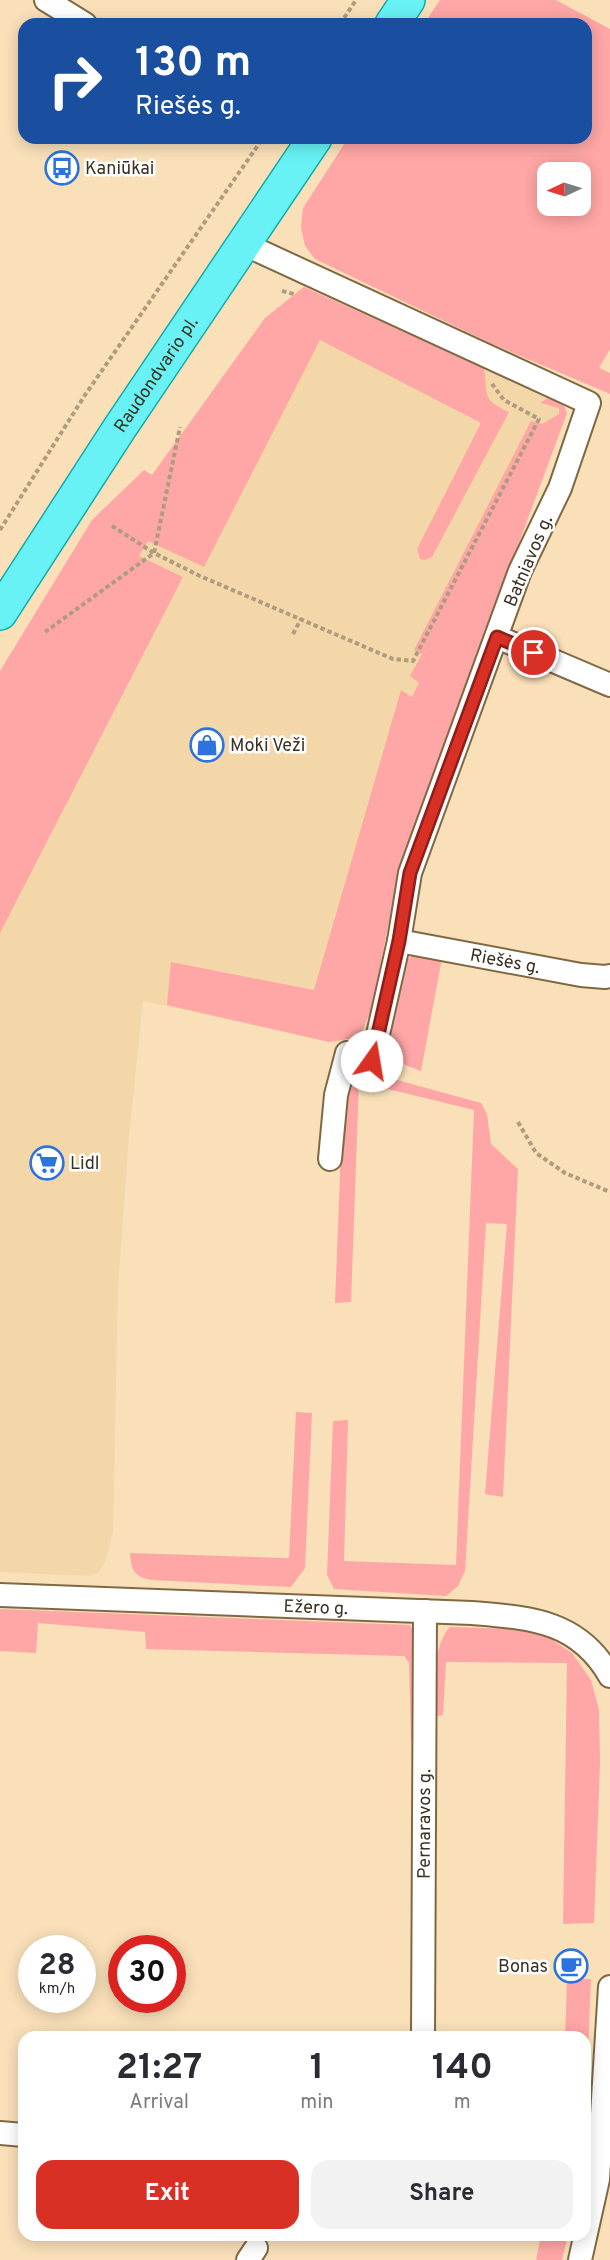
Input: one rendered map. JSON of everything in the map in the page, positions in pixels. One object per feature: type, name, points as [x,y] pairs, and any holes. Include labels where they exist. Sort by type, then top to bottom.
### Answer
[{"type":"main road","points":[[396,18],[408,0]]},
{"type":"main road","name":"Raudondvario pl.","points":[[1,610],[119,429],[311,144]]},
{"type":"street","points":[[46,0],[75,18]]},
{"type":"street","name":"Batniavos g.","points":[[244,244],[590,403],[560,488],[520,571],[410,873],[399,941],[372,1061],[347,1053],[336,1095],[330,1159]]},
{"type":"street","points":[[497,637],[610,685]]},
{"type":"street","name":"Riešės g.","points":[[399,941],[581,975],[610,976]]},
{"type":"street","name":"Ežero g.","points":[[0,1595],[425,1611],[521,1617],[550,1623],[571,1635],[600,1659],[610,1676]]},
{"type":"street","name":"Pernaravos g.","points":[[423,2031],[425,1611]]},
{"type":"street","points":[[592,2179],[610,1987]]},
{"type":"street","points":[[0,2133],[18,2134]]},
{"type":"street","points":[[580,2260],[583,2241]]},
{"type":"path","points":[[344,18],[356,0]]},
{"type":"path","points":[[0,530],[85,395],[259,144]]},
{"type":"path","points":[[112,526],[154,553],[200,576],[393,659],[413,661],[539,419]]},
{"type":"path","points":[[45,632],[154,553],[180,427]]},
{"type":"path","points":[[293,634],[301,619]]},
{"type":"path","points":[[518,1122],[536,1154],[565,1173],[610,1192]]},
{"type":"shaded area","points":[[440,0],[556,0],[590,18],[428,18]]},
{"type":"shaded area","points":[[592,19],[610,29],[610,349],[599,368],[610,373],[610,394],[490,343],[315,259],[305,246],[301,227],[303,208],[344,144],[592,144]]},
{"type":"shaded area","points":[[304,287],[484,368],[555,397],[567,413],[400,864],[372,1008],[362,1032],[354,1038],[329,1042],[143,1001],[129,1137],[118,1287],[113,1533],[105,1562],[99,1572],[89,1576],[0,1572],[0,671],[92,520],[144,470],[152,475],[265,318]]},
{"type":"shaded area","points":[[304,287],[484,368],[486,391],[490,400],[509,412],[432,557],[425,560],[420,559],[417,549],[481,423],[320,340],[204,567],[148,541],[139,556],[183,577],[0,933],[0,671],[92,520],[144,470],[152,475],[265,318]]},
{"type":"shaded area","points":[[555,397],[567,413],[400,864],[372,1008],[362,1032],[354,1038],[329,1042],[167,1005],[171,962],[314,990],[401,690],[412,697],[419,683],[410,676],[422,654],[414,650],[531,421],[542,424],[559,414],[559,408],[540,403]]},
{"type":"shaded area","points":[[425,954],[442,958],[421,1071],[395,1058],[386,1043],[404,962],[412,956]]},
{"type":"shaded area","points":[[357,1069],[481,1103],[487,1114],[491,1144],[518,1169],[503,1497],[485,1494],[507,1224],[486,1223],[465,1571],[458,1586],[446,1596],[334,1589],[327,1575],[333,1421],[348,1420],[344,1561],[456,1565],[474,1110],[359,1082],[351,1302],[335,1303],[343,1098],[348,1076]]},
{"type":"shaded area","points":[[296,1412],[312,1413],[305,1568],[291,1587],[152,1580],[137,1575],[131,1564],[130,1553],[289,1558]]},
{"type":"shaded area","points":[[0,1609],[410,1625],[419,1642],[418,1742],[411,1742],[409,1663],[404,1656],[146,1649],[145,1632],[38,1623],[36,1653],[0,1651]]},
{"type":"shaded area","points":[[450,1627],[516,1629],[546,1636],[572,1653],[591,1680],[599,1710],[600,1762],[594,1923],[563,1924],[567,1663],[446,1662],[443,1715],[437,1716],[437,1657],[444,1636]]},
{"type":"shaded area","points":[[567,1979],[591,1979],[589,2031],[565,2031]]},
{"type":"shaded area","points":[[540,2241],[567,2241],[562,2260],[536,2260]]},
{"type":"place","name":"Kaniūkai","points":[[62,168]]},
{"type":"place","name":"Moki Veži","points":[[207,745]]},
{"type":"place","name":"Lidl","points":[[47,1163]]},
{"type":"place","name":"Bonas","points":[[571,1966]]},
{"type":"route","points":[[372,1061],[399,941],[410,873],[497,637],[534,653]]}]
